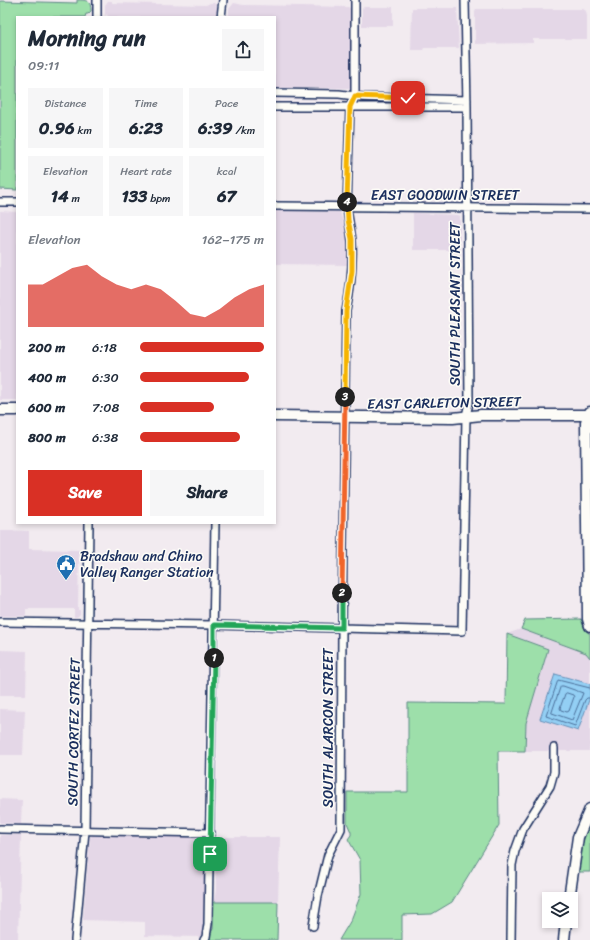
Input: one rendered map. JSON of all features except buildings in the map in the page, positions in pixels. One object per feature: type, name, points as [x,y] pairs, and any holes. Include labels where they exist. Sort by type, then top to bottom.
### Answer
[{"type":"street","points":[[97,16],[98,0]]},
{"type":"street","points":[[221,16],[223,0]]},
{"type":"street","name":"SOUTH ALARCON STREET","points":[[313,926],[318,896],[328,855],[341,829],[346,311],[352,271],[352,239],[347,207],[350,107],[355,96],[355,0]]},
{"type":"street","name":"SOUTH PLEASANT STREET","points":[[342,628],[462,631],[466,416],[469,403],[465,0]]},
{"type":"street","points":[[276,94],[339,94],[467,103]]},
{"type":"street","points":[[276,107],[350,107],[467,103]]},
{"type":"street","points":[[0,202],[16,202]]},
{"type":"street","name":"EAST GOODWIN STREET","points":[[276,206],[590,209]]},
{"type":"street","points":[[0,410],[16,410]]},
{"type":"street","points":[[589,414],[586,423],[589,622]]},
{"type":"street","name":"EAST CARLETON STREET","points":[[276,416],[345,418],[453,418],[481,415],[589,414]]},
{"type":"street","name":"SOUTH CORTEZ STREET","points":[[75,940],[85,831],[89,524]]},
{"type":"street","points":[[204,940],[206,937],[208,924],[211,833],[215,524]]},
{"type":"street","points":[[0,622],[342,628]]},
{"type":"street","points":[[511,940],[512,865],[515,851],[523,829],[550,786],[554,772],[554,748]]},
{"type":"street","points":[[570,892],[578,837],[590,809]]},
{"type":"street","points":[[0,829],[211,833]]},
{"type":"street","points":[[564,940],[565,928]]},
{"type":"shaded area","points":[[108,1],[112,1],[112,3],[206,5],[214,3],[219,7],[219,16],[108,16],[107,14],[105,16],[105,5]]},
{"type":"shaded area","points":[[234,3],[243,5],[350,8],[352,11],[350,88],[279,88],[276,90],[276,16],[229,16],[229,9]]},
{"type":"shaded area","points":[[364,7],[393,7],[393,26],[362,26],[362,9]]},
{"type":"shaded area","points":[[412,8],[457,8],[459,48],[424,48],[423,50],[411,50]]},
{"type":"shaded area","points":[[476,9],[583,9],[586,11],[587,16],[587,39],[533,39],[533,43],[475,44]]},
{"type":"shaded area","points":[[0,211],[16,212],[16,400],[0,400]]},
{"type":"shaded area","points":[[276,211],[340,212],[349,239],[349,265],[276,264]]},
{"type":"shaded area","points":[[413,213],[460,216],[460,250],[413,250]]},
{"type":"shaded area","points":[[0,530],[29,531],[29,549],[79,550],[78,610],[80,610],[80,614],[77,617],[74,617],[74,609],[26,609],[26,616],[0,616]]},
{"type":"shaded area","points":[[521,629],[586,653],[590,658],[589,751],[525,751],[526,723],[548,649],[507,634]]},
{"type":"shaded area","points":[[0,650],[27,651],[26,695],[0,695]]},
{"type":"shaded area","points":[[0,709],[25,710],[23,755],[0,755]]},
{"type":"shaded area","points":[[0,799],[22,800],[21,824],[0,823]]},
{"type":"shaded area","points":[[0,835],[21,835],[18,940],[0,940]]},
{"type":"shaded area","points":[[90,837],[197,837],[201,839],[203,843],[208,844],[206,924],[203,937],[145,936],[145,922],[83,920]]},
{"type":"shaded area","points":[[217,837],[280,837],[278,902],[214,902],[216,889],[215,849]]},
{"type":"green space","points":[[77,0],[87,1],[90,5],[91,11],[85,16],[16,16],[16,190],[0,189],[0,1],[77,3]]},
{"type":"green space","points":[[581,619],[585,630],[590,634],[590,658],[586,653],[521,629],[525,620]]},
{"type":"green space","points":[[507,634],[548,649],[526,723],[525,751],[498,751],[499,825],[452,902],[432,914],[402,915],[402,940],[339,940],[351,920],[361,894],[360,860],[348,839],[351,832],[347,823],[347,792],[408,792],[408,703],[506,704]]},
{"type":"green space","points":[[590,822],[590,872],[579,872],[581,847]]},
{"type":"green space","points":[[214,902],[278,902],[277,940],[207,940],[213,929]]},
{"type":"water","points":[[555,674],[590,684],[590,697],[578,731],[540,719]]},
{"type":"place","name":"Bradshaw and Chino Valley Ranger Station","points":[[66,581]]},
{"type":"route","points":[[210,854],[214,625],[342,628],[346,311],[352,271],[352,239],[347,207],[350,107],[355,96],[408,98]]}]
